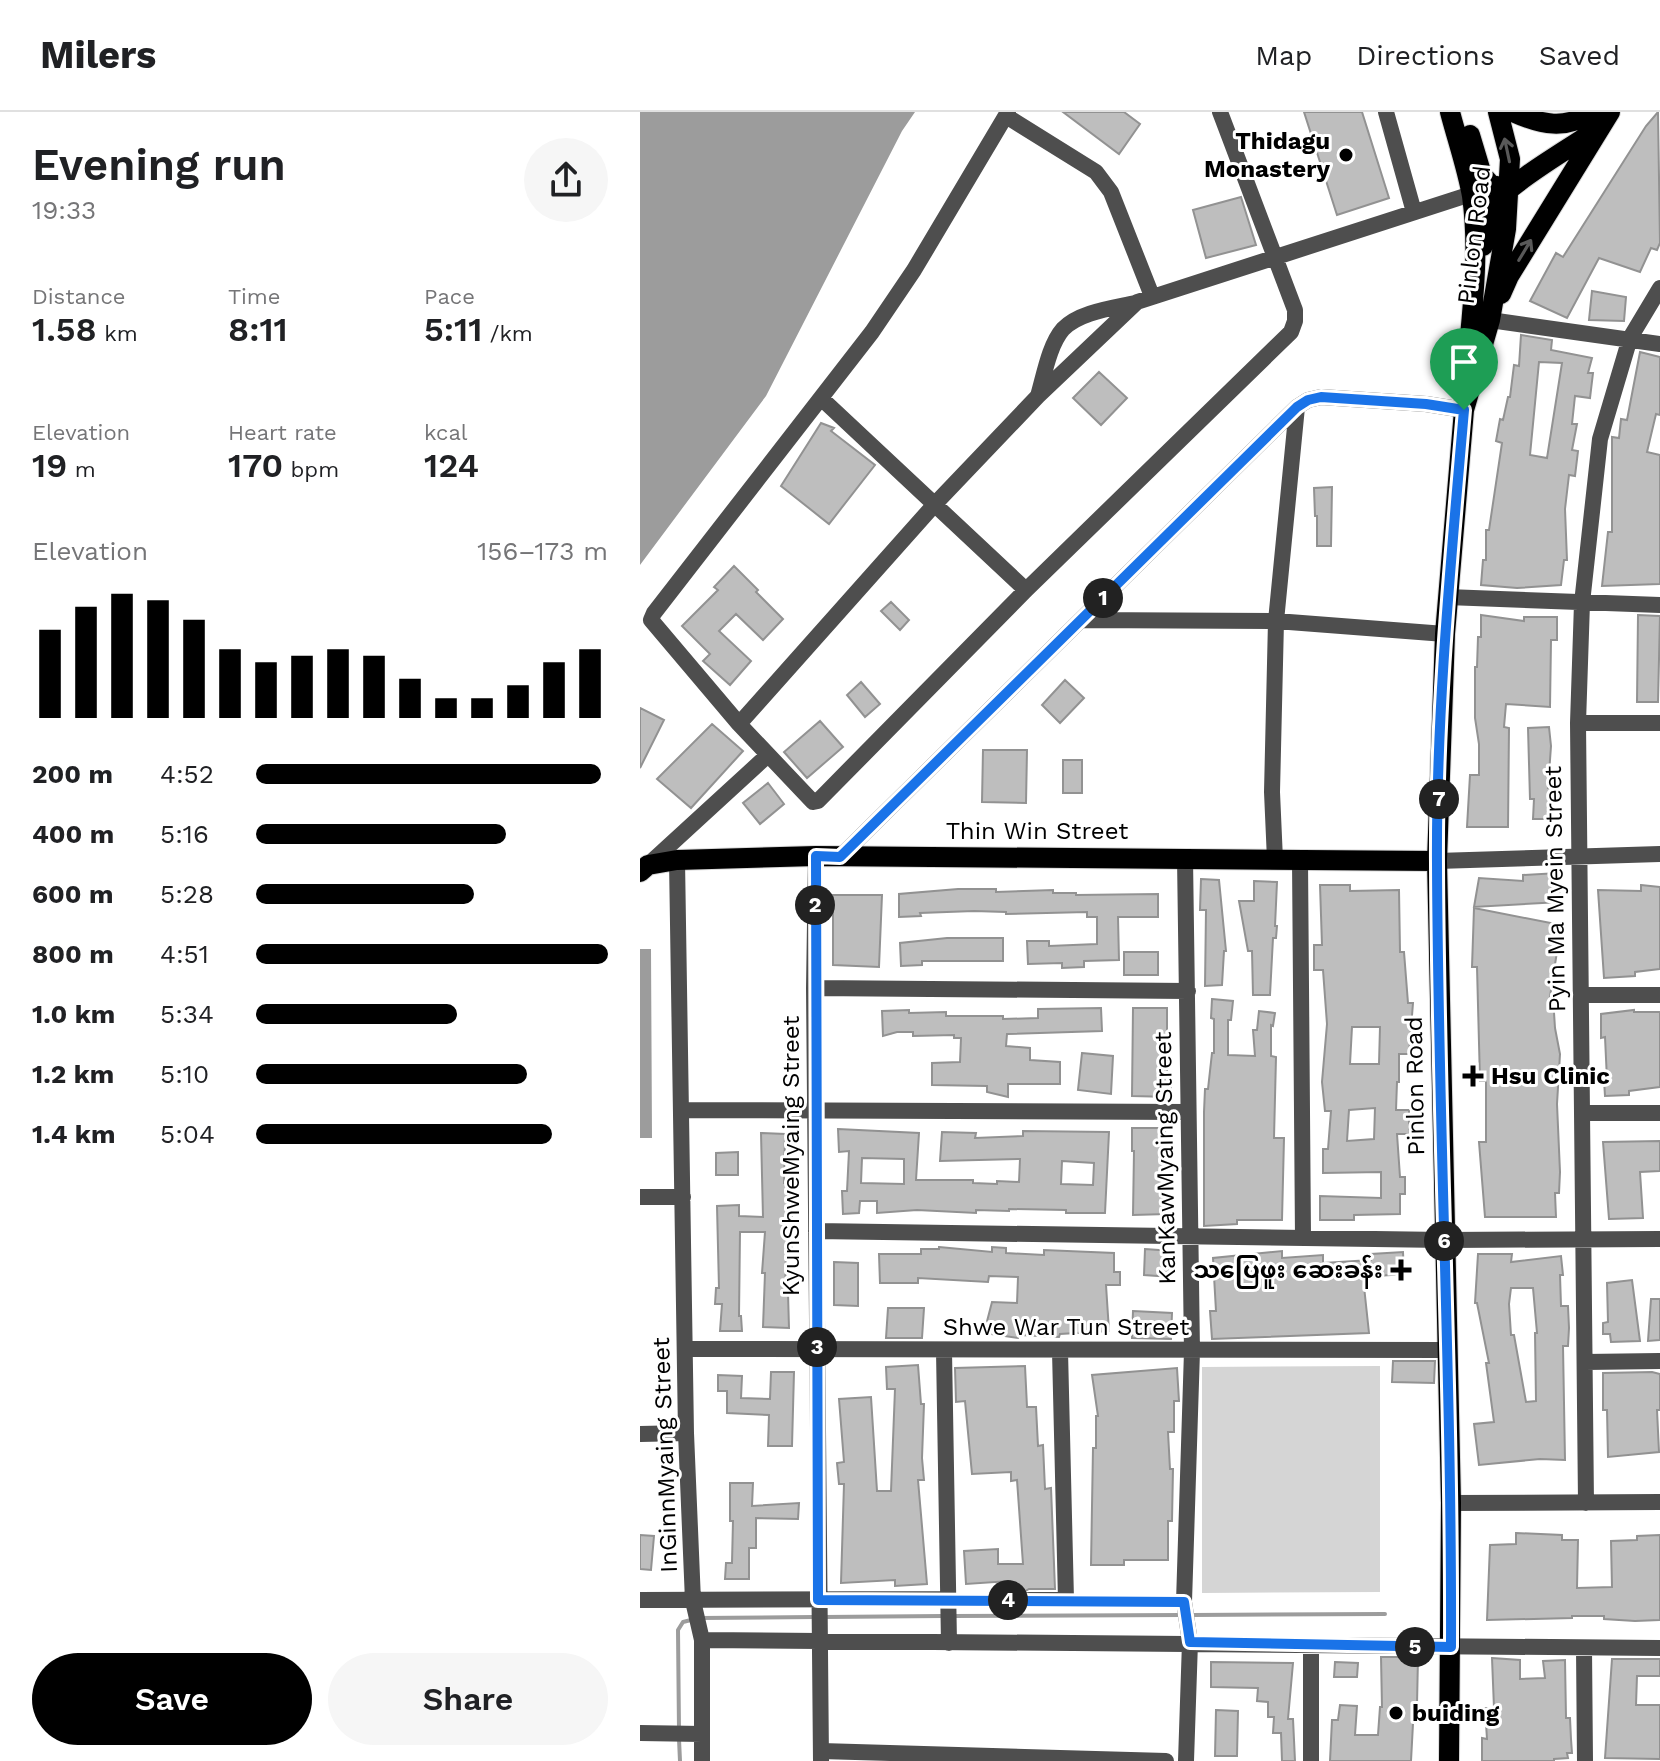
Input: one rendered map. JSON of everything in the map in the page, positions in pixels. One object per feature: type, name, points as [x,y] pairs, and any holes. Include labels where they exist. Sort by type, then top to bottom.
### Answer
[{"type":"main road","name":"Pinlon Road","points":[[1449,1761],[1451,1503],[1437,861],[1447,597],[1476,238],[1471,194],[1450,112]]},
{"type":"main road","points":[[1463,112],[1482,175],[1491,185],[1509,188]]},
{"type":"main road","name":"Pinlon Road","points":[[1464,410],[1490,320],[1506,229],[1510,159],[1498,112]]},
{"type":"main road","points":[[1513,112],[1541,124],[1556,126],[1602,117]]},
{"type":"main road","points":[[1475,280],[1488,219],[1496,202],[1509,188],[1602,117]]},
{"type":"main road","points":[[1490,320],[1509,276],[1602,117]]},
{"type":"main road","name":"Thin Win Street","points":[[644,869],[677,860],[816,856],[1437,861]]},
{"type":"street","points":[[1145,299],[1111,192],[1096,172],[1007,114],[914,270],[822,399],[654,613],[651,620],[739,724],[809,800],[818,801],[1026,590],[1291,332],[1295,310],[1220,112]]},
{"type":"street","points":[[1386,112],[1414,212]]},
{"type":"street","points":[[1038,396],[1051,354],[1063,330],[1083,317],[1471,194]]},
{"type":"street","name":"Pyin Ma Myein Street","points":[[1586,1503],[1578,723],[1582,603],[1600,439],[1630,338],[1660,288]]},
{"type":"street","points":[[739,724],[935,504],[1038,396],[1145,299]]},
{"type":"street","points":[[1490,320],[1660,344]]},
{"type":"street","points":[[840,857],[1297,407],[1321,397],[1426,404],[1464,410]]},
{"type":"street","points":[[822,399],[1026,590]]},
{"type":"street","points":[[1275,860],[1272,792],[1276,621],[1297,407]]},
{"type":"street","points":[[1447,597],[1660,605]]},
{"type":"street","points":[[1081,620],[1276,621],[1445,634]]},
{"type":"street","points":[[1578,723],[1660,723]]},
{"type":"street","points":[[644,869],[768,755]]},
{"type":"street","points":[[1437,861],[1660,854]]},
{"type":"street","name":"KyunShweMyaing Street","points":[[816,856],[814,988],[821,1756]]},
{"type":"street","name":"KanKawMyaing Street","points":[[1185,858],[1192,1351],[1184,1602],[1190,1642],[1186,1761]]},
{"type":"street","name":"InGinnMyaing Street","points":[[677,860],[686,1433],[693,1601],[702,1640],[702,1761]]},
{"type":"street","points":[[1300,860],[1303,1237]]},
{"type":"street","points":[[814,988],[1188,991]]},
{"type":"street","points":[[1581,995],[1660,995]]},
{"type":"street","points":[[682,1110],[1188,1112]]},
{"type":"street","points":[[1582,1113],[1660,1113]]},
{"type":"street","points":[[640,1197],[683,1197]]},
{"type":"street","points":[[816,1231],[1444,1240],[1660,1239]]},
{"type":"street","name":"Shwe War Tun Street","points":[[685,1349],[1447,1350]]},
{"type":"street","points":[[944,1351],[949,1643]]},
{"type":"street","points":[[1029,1600],[1066,1600],[1060,1351]]},
{"type":"street","points":[[1585,1362],[1660,1361]]},
{"type":"street","points":[[640,1434],[686,1433]]},
{"type":"street","points":[[1451,1503],[1660,1502]]},
{"type":"street","points":[[640,1600],[948,1599]]},
{"type":"street","points":[[702,1640],[1660,1648]]},
{"type":"street","points":[[1311,1646],[1311,1761]]},
{"type":"street","points":[[1584,1648],[1585,1761]]},
{"type":"street","points":[[640,1733],[702,1734]]},
{"type":"street","points":[[821,1756],[1166,1761]]},
{"type":"path","points":[[948,1599],[1029,1600]]},
{"type":"path","points":[[1066,1600],[1184,1602]]},
{"type":"shaded area","points":[[640,112],[915,112],[902,131],[766,396],[640,565]]},
{"type":"shaded area","points":[[640,949],[651,949],[652,1138],[640,1138]]},
{"type":"shaded area","points":[[1380,1366],[1380,1592],[1202,1593],[1202,1367]]},
{"type":"building","points":[[1063,112],[1124,112],[1140,124],[1119,154]]},
{"type":"building","name":"Thidagu Monastery","points":[[1304,112],[1362,112],[1389,198],[1337,215]]},
{"type":"building","points":[[1658,112],[1660,243],[1657,250],[1651,248],[1640,272],[1599,258],[1567,318],[1530,301],[1556,253],[1563,257]]},
{"type":"building","points":[[1241,197],[1256,245],[1206,258],[1193,210]]},
{"type":"building","points":[[1592,291],[1626,297],[1624,321],[1589,320]]},
{"type":"building","points":[[1521,335],[1552,340],[1551,350],[1592,358],[1588,373],[1593,373],[1590,398],[1575,396],[1572,424],[1577,424],[1572,450],[1578,451],[1575,476],[1569,475],[1565,509],[1567,560],[1564,560],[1561,585],[1517,588],[1481,585],[1483,560],[1486,560],[1486,530],[1489,530],[1502,443],[1496,441],[1500,419],[1503,420],[1510,397],[1514,365],[1519,366]],"holes":[[[1539,362],[1562,363],[1547,458],[1530,455]]]},
{"type":"building","points":[[1640,352],[1660,357],[1660,415],[1656,414],[1647,452],[1660,455],[1660,584],[1602,586],[1608,532],[1612,532],[1612,437],[1619,438],[1621,419],[1627,420]]},
{"type":"building","points":[[1099,372],[1127,398],[1101,425],[1073,398]]},
{"type":"building","points":[[821,423],[834,428],[831,431],[875,465],[829,524],[781,486]]},
{"type":"building","points":[[1332,487],[1331,546],[1317,546],[1314,488]]},
{"type":"building","points":[[734,566],[783,619],[763,640],[736,614],[719,631],[751,661],[730,685],[703,661],[710,654],[682,626],[718,590],[714,587]]},
{"type":"building","points":[[891,602],[909,620],[900,630],[881,611]]},
{"type":"building","points":[[1481,615],[1524,621],[1524,617],[1557,617],[1557,640],[1551,640],[1550,707],[1506,704],[1504,727],[1509,728],[1508,827],[1467,827],[1470,775],[1479,775],[1475,667],[1478,637],[1481,637]]},
{"type":"building","points":[[1638,615],[1660,616],[1658,702],[1637,702]]},
{"type":"building","points":[[1065,680],[1084,698],[1060,723],[1042,705]]},
{"type":"building","points":[[861,682],[880,704],[865,717],[847,695]]},
{"type":"building","points":[[640,708],[664,720],[640,768]]},
{"type":"building","points":[[820,721],[843,747],[807,778],[784,752]]},
{"type":"building","points":[[712,724],[743,751],[691,808],[657,779]]},
{"type":"building","points":[[1549,727],[1548,788],[1551,788],[1553,819],[1533,819],[1528,728]]},
{"type":"building","points":[[983,750],[1027,750],[1026,803],[982,802]]},
{"type":"building","points":[[1063,760],[1082,760],[1082,793],[1063,793]]},
{"type":"building","points":[[768,783],[784,804],[760,824],[743,803]]},
{"type":"building","points":[[1558,873],[1560,902],[1474,907],[1479,878],[1523,881],[1523,875]]},
{"type":"building","points":[[1201,879],[1219,880],[1226,951],[1222,985],[1205,986],[1206,910],[1200,910]]},
{"type":"building","points":[[1254,881],[1277,882],[1277,926],[1276,938],[1273,938],[1270,995],[1253,995],[1252,951],[1248,951],[1239,901],[1254,901]]},
{"type":"building","points":[[1320,885],[1350,885],[1350,891],[1399,890],[1400,952],[1404,952],[1408,1003],[1413,1003],[1409,1054],[1399,1054],[1397,1082],[1396,1110],[1409,1110],[1409,1134],[1397,1134],[1400,1177],[1405,1177],[1405,1194],[1400,1194],[1400,1214],[1354,1215],[1354,1220],[1320,1220],[1320,1196],[1381,1198],[1381,1172],[1323,1173],[1323,1149],[1328,1149],[1331,1111],[1325,1111],[1322,1082],[1327,1024],[1323,970],[1314,970],[1314,945],[1322,945]],"holes":[[[1352,1027],[1380,1027],[1379,1064],[1350,1064]],[[1375,1108],[1374,1139],[1347,1141],[1349,1110]]]},
{"type":"building","points":[[1641,885],[1660,887],[1660,969],[1635,972],[1635,976],[1604,978],[1598,890],[1641,891]]},
{"type":"building","points":[[996,889],[996,892],[1053,890],[1053,893],[1076,895],[1158,894],[1158,917],[1118,917],[1119,960],[1084,961],[1084,967],[1062,968],[1062,963],[1028,964],[1027,941],[1049,941],[1049,946],[1097,944],[1097,917],[1087,917],[1087,912],[1006,914],[974,911],[899,917],[899,894]]},
{"type":"building","points":[[833,895],[882,895],[879,967],[833,965]]},
{"type":"building","points":[[1474,908],[1561,925],[1550,997],[1553,997],[1560,1054],[1557,1104],[1560,1172],[1559,1193],[1555,1193],[1556,1217],[1485,1217],[1479,1142],[1486,1142],[1486,1081],[1480,1081],[1477,967],[1472,967]]},
{"type":"building","points":[[947,938],[1003,938],[1003,961],[922,961],[922,965],[901,966],[900,943]]},
{"type":"building","points":[[1124,952],[1158,952],[1158,975],[1124,975]]},
{"type":"building","points":[[1212,999],[1233,1001],[1231,1020],[1228,1020],[1228,1055],[1255,1056],[1253,1030],[1257,1030],[1259,1011],[1275,1013],[1271,1025],[1271,1056],[1276,1057],[1274,1138],[1284,1138],[1282,1220],[1237,1220],[1237,1224],[1204,1226],[1204,1112],[1205,1089],[1208,1089],[1214,1053]]},
{"type":"building","points":[[1101,1008],[1102,1031],[1007,1034],[1006,1046],[1030,1048],[1030,1060],[1060,1062],[1060,1084],[1008,1084],[1008,1097],[987,1092],[987,1086],[932,1085],[932,1063],[960,1062],[961,1038],[954,1038],[954,1035],[913,1036],[913,1032],[883,1036],[882,1011],[946,1012],[946,1016],[1003,1016],[1003,1019],[1038,1018],[1038,1009]]},
{"type":"building","points":[[1133,1008],[1167,1008],[1167,1074],[1171,1074],[1171,1097],[1132,1096]]},
{"type":"building","points":[[1634,1010],[1660,1012],[1660,1087],[1629,1091],[1629,1095],[1605,1096],[1605,1037],[1601,1038],[1601,1014]]},
{"type":"building","points":[[1082,1053],[1113,1056],[1111,1094],[1078,1090]]},
{"type":"building","points":[[1132,1128],[1165,1128],[1167,1214],[1133,1215]]},
{"type":"building","points":[[838,1129],[919,1133],[916,1180],[973,1180],[973,1183],[997,1184],[997,1181],[1019,1182],[1020,1159],[940,1161],[942,1132],[976,1133],[975,1138],[1023,1136],[1023,1131],[1109,1132],[1105,1213],[1009,1209],[976,1210],[976,1213],[917,1210],[877,1213],[877,1201],[860,1201],[859,1213],[843,1214],[842,1191],[847,1191],[849,1151],[839,1152]],"holes":[[[862,1158],[904,1159],[904,1184],[861,1183]],[[1062,1161],[1094,1163],[1093,1185],[1061,1184]]]},
{"type":"building","points":[[761,1133],[785,1134],[784,1183],[787,1183],[787,1201],[792,1201],[792,1253],[786,1253],[785,1292],[788,1293],[789,1328],[763,1327],[765,1232],[740,1232],[739,1316],[742,1331],[720,1331],[722,1304],[715,1304],[716,1288],[719,1288],[717,1206],[739,1205],[739,1216],[763,1217]]},
{"type":"building","points":[[1660,1141],[1660,1171],[1640,1172],[1643,1218],[1609,1219],[1603,1142]]},
{"type":"building","points":[[738,1152],[738,1175],[716,1175],[716,1153]]},
{"type":"building","points":[[939,1247],[992,1252],[992,1247],[1006,1248],[1006,1253],[1044,1255],[1044,1250],[1114,1253],[1114,1272],[1120,1272],[1120,1285],[1106,1285],[1109,1331],[1060,1334],[1059,1337],[1019,1335],[1018,1338],[984,1333],[992,1302],[1017,1303],[1018,1277],[989,1276],[988,1282],[918,1278],[918,1283],[880,1283],[879,1254],[921,1254],[921,1249]]},
{"type":"building","points":[[1145,1249],[1172,1251],[1171,1277],[1144,1275]]},
{"type":"building","points":[[1282,1251],[1282,1258],[1323,1255],[1323,1263],[1371,1260],[1371,1254],[1403,1252],[1404,1274],[1363,1277],[1369,1333],[1212,1339],[1210,1311],[1216,1311],[1213,1258]]},
{"type":"building","points":[[1478,1254],[1512,1254],[1511,1262],[1561,1256],[1561,1306],[1568,1306],[1569,1328],[1568,1346],[1563,1346],[1565,1460],[1540,1459],[1479,1465],[1474,1424],[1494,1422],[1486,1363],[1489,1363],[1475,1303]],"holes":[[[1511,1288],[1533,1288],[1537,1333],[1536,1401],[1526,1402],[1514,1335],[1511,1335],[1509,1304]]]},
{"type":"building","points":[[834,1262],[858,1263],[858,1306],[834,1305]]},
{"type":"building","points":[[1632,1280],[1640,1341],[1611,1342],[1610,1334],[1603,1334],[1603,1323],[1608,1322],[1607,1283]]},
{"type":"building","points":[[1651,1299],[1660,1299],[1660,1340],[1648,1341]]},
{"type":"building","points":[[888,1308],[924,1308],[922,1338],[886,1338]]},
{"type":"building","points":[[1133,1311],[1172,1313],[1171,1339],[1132,1338]]},
{"type":"building","points":[[1393,1361],[1435,1361],[1434,1383],[1392,1382]]},
{"type":"building","points":[[918,1365],[921,1404],[924,1404],[924,1480],[918,1480],[927,1584],[895,1586],[895,1580],[841,1583],[844,1484],[839,1484],[837,1463],[844,1462],[839,1399],[871,1397],[877,1491],[891,1491],[895,1389],[887,1389],[886,1367]]},
{"type":"building","points":[[1025,1366],[1027,1407],[1036,1407],[1038,1446],[1043,1445],[1045,1489],[1051,1488],[1055,1589],[1029,1589],[1020,1594],[1010,1594],[1010,1581],[966,1584],[964,1551],[998,1549],[998,1564],[1023,1564],[1017,1480],[1011,1481],[1011,1472],[972,1474],[965,1401],[956,1402],[955,1368]]},
{"type":"building","points":[[1177,1368],[1179,1401],[1174,1401],[1174,1432],[1168,1432],[1170,1469],[1173,1469],[1168,1560],[1124,1560],[1124,1565],[1091,1565],[1093,1448],[1096,1448],[1098,1416],[1092,1375]]},
{"type":"building","points":[[771,1372],[794,1372],[792,1446],[768,1446],[769,1415],[727,1413],[727,1391],[718,1391],[718,1375],[742,1376],[741,1398],[770,1399]]},
{"type":"building","points":[[1603,1373],[1660,1374],[1660,1410],[1657,1410],[1659,1452],[1608,1457]]},
{"type":"building","points":[[730,1483],[753,1483],[752,1506],[799,1503],[798,1519],[756,1518],[756,1548],[749,1548],[749,1579],[725,1579],[726,1563],[732,1563]]},
{"type":"building","points":[[1516,1533],[1562,1535],[1562,1540],[1578,1540],[1577,1588],[1612,1587],[1611,1541],[1660,1535],[1660,1620],[1572,1616],[1487,1620],[1490,1545],[1516,1544]]},
{"type":"building","points":[[640,1535],[654,1536],[651,1570],[640,1569]]},
{"type":"building","points":[[1381,1657],[1418,1657],[1411,1761],[1330,1761],[1332,1720],[1338,1720],[1340,1705],[1357,1706],[1355,1735],[1378,1735],[1382,1707]]},
{"type":"building","points":[[1492,1658],[1520,1660],[1520,1679],[1545,1678],[1543,1661],[1565,1660],[1566,1718],[1570,1718],[1572,1753],[1567,1753],[1568,1758],[1554,1761],[1482,1761],[1482,1738],[1487,1739],[1485,1708],[1494,1708]]},
{"type":"building","points":[[1612,1659],[1660,1659],[1660,1676],[1637,1676],[1636,1705],[1660,1705],[1660,1759],[1605,1758]]},
{"type":"building","points":[[1211,1662],[1293,1663],[1288,1719],[1293,1719],[1295,1761],[1282,1761],[1281,1733],[1273,1733],[1274,1717],[1268,1717],[1268,1702],[1257,1701],[1258,1688],[1211,1687]]},
{"type":"building","points":[[1335,1662],[1358,1663],[1357,1677],[1334,1677]]},
{"type":"building","points":[[1216,1710],[1238,1711],[1237,1756],[1215,1756]]},
{"type":"waterway","points":[[1192,1615],[1385,1614]]},
{"type":"waterway","points":[[952,1616],[1183,1615]]},
{"type":"waterway","points":[[824,1617],[943,1616]]},
{"type":"waterway","points":[[700,1618],[815,1617]]},
{"type":"waterway","points":[[679,1731],[678,1630],[683,1622],[691,1620]]},
{"type":"waterway","points":[[679,1739],[680,1761]]},
{"type":"place","name":"Thidagu Monastery","points":[[1346,155]]},
{"type":"place","name":"Hsu Clinic","points":[[1473,1076]]},
{"type":"place","name":"သပြေဖူး ဆေးခန်း","points":[[1401,1270]]},
{"type":"place","name":"buiding","points":[[1396,1713]]},
{"type":"route","points":[[1321,397],[1426,404],[1464,410],[1445,634],[1437,861],[1451,1503],[1451,1647],[1190,1642],[1184,1602],[818,1600],[816,856],[840,857],[1297,407],[1321,397]]}]
